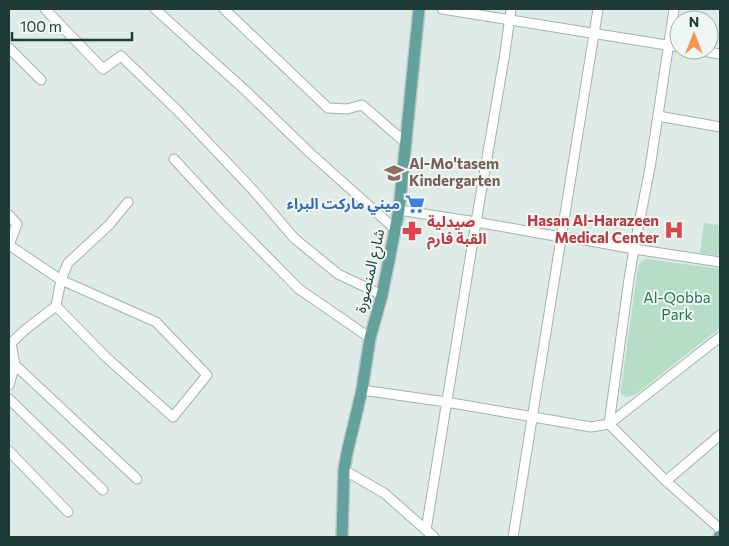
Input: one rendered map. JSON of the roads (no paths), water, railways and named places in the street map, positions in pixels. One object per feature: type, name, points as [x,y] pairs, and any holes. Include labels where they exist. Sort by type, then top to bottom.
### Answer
[{"type":"main road","name":"شارع المنصورة","points":[[342,537],[344,470],[362,390],[370,338],[382,295],[399,210],[419,9]]},
{"type":"street","points":[[45,9],[103,69],[121,56],[139,72],[252,190],[294,238],[338,274],[382,295]]},
{"type":"street","points":[[155,9],[395,229]]},
{"type":"street","points":[[224,9],[328,108],[347,109],[362,105],[406,143]]},
{"type":"street","points":[[442,9],[668,46]]},
{"type":"street","points":[[426,530],[511,9]]},
{"type":"street","points":[[513,537],[598,9]]},
{"type":"street","points":[[609,424],[634,248],[650,168],[674,9]]},
{"type":"street","points":[[9,48],[41,80]]},
{"type":"street","points":[[658,116],[720,127]]},
{"type":"street","points":[[174,158],[220,209],[298,289],[370,338]]},
{"type":"street","points":[[9,385],[12,364],[11,343],[56,306],[61,280],[68,262],[109,225],[128,202]]},
{"type":"street","points":[[399,210],[720,262]]},
{"type":"street","points":[[9,215],[16,224],[9,245],[61,280],[156,322],[207,375],[172,417],[106,357],[56,306]]},
{"type":"street","points":[[362,390],[446,402],[591,427],[609,424],[720,337]]},
{"type":"street","points":[[12,364],[137,479]]},
{"type":"street","points":[[9,399],[103,490]]},
{"type":"street","points":[[609,424],[666,481],[720,529]]},
{"type":"street","points":[[666,481],[720,435]]},
{"type":"street","points":[[9,451],[68,512]]},
{"type":"street","points":[[344,470],[384,493],[434,537]]},
{"type":"place","name":"Al-Mo'tasem Kindergarten","points":[[394,173]]},
{"type":"place","name":"ميني ماركت البراء","points":[[415,204]]},
{"type":"place","name":"Hasan Al-Harazeen Medical Center","points":[[674,230]]},
{"type":"place","name":"صيدلية القبة فارم","points":[[412,231]]},
{"type":"park label","name":"Al-Qobba Park","points":[[677,306]]}]
